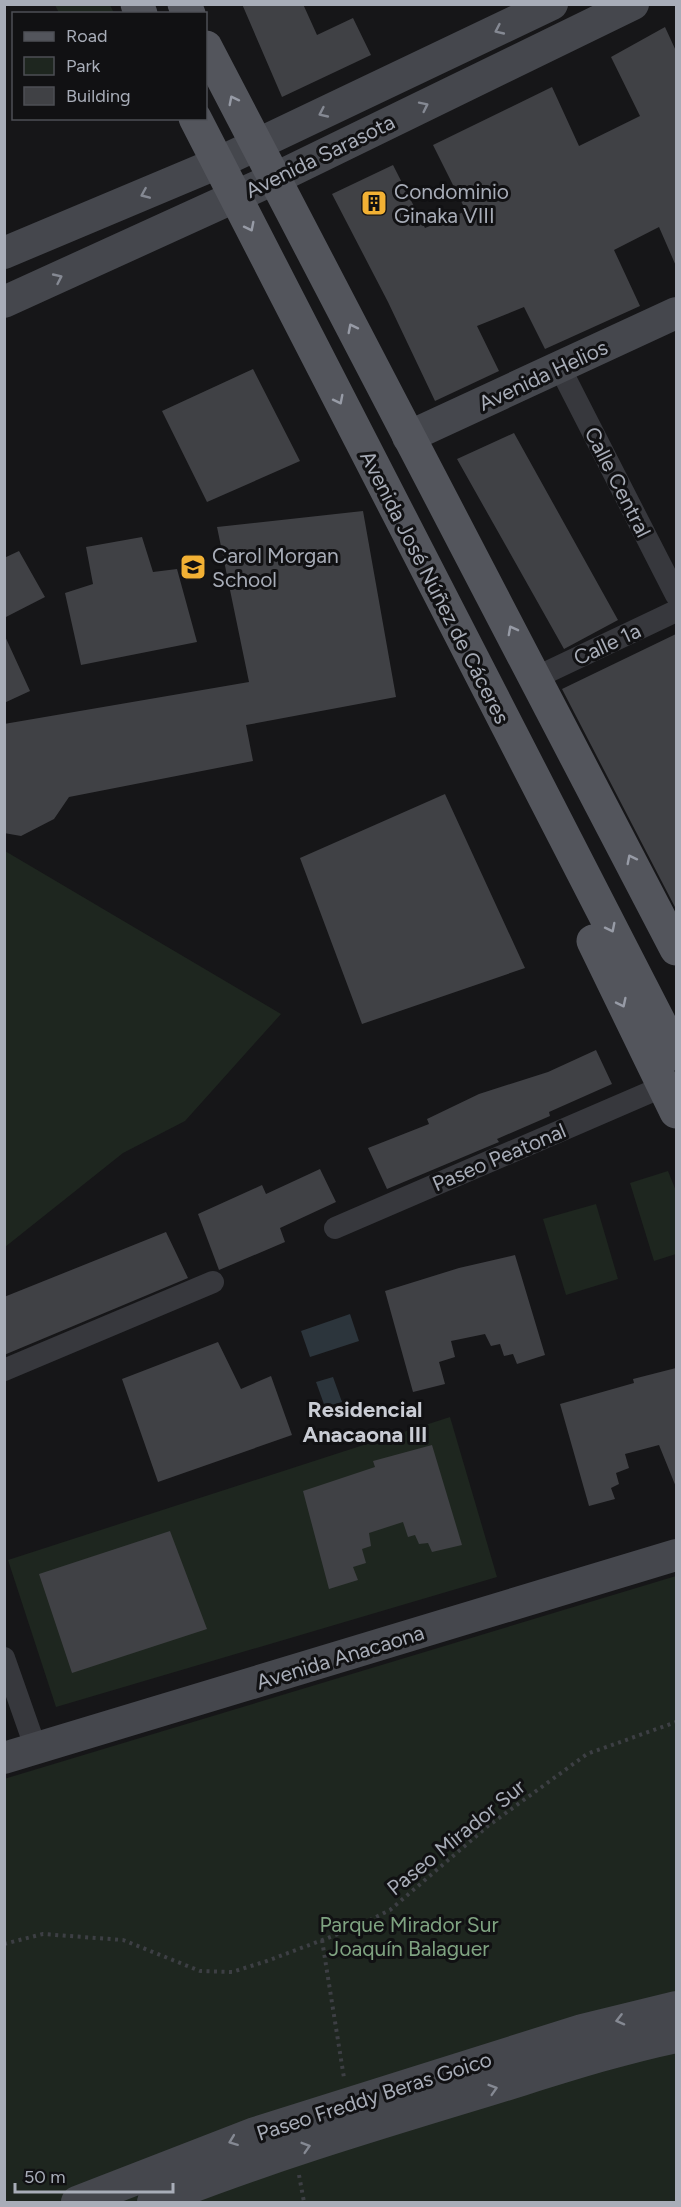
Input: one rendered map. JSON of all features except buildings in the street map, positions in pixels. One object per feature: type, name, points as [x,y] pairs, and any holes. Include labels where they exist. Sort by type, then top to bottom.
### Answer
[{"type":"main road","name":"Avenida Sarasota","points":[[4,254],[218,163],[552,4]]},
{"type":"main road","name":"Avenida Sarasota","points":[[4,302],[274,179],[623,7]]},
{"type":"main road","points":[[207,49],[408,437],[441,494],[561,723],[676,949]]},
{"type":"main road","name":"Avenida José Núñez de Cáceres","points":[[196,120],[676,1054]]},
{"type":"main road","name":"Avenida Helios","points":[[408,437],[676,313]]},
{"type":"main road","points":[[399,516],[441,494]]},
{"type":"main road","points":[[423,562],[464,541]]},
{"type":"main road","points":[[561,723],[519,751],[545,828],[584,922],[669,1100]]},
{"type":"main road","name":"Avenida Anacaona","points":[[4,1758],[676,1555]]},
{"type":"main road","name":"Paseo Freddy Beras Goico","points":[[77,2202],[255,2133],[582,2030],[676,2007]]},
{"type":"main road","name":"Paseo Freddy Beras Goico","points":[[153,2202],[221,2175],[294,2150],[588,2060],[676,2037]]},
{"type":"street","name":"Calle Central","points":[[560,368],[676,595]]},
{"type":"street","name":"Calle 1a","points":[[537,677],[676,611]]},
{"type":"street","name":"Paseo Peatonal","points":[[335,1228],[669,1100]]},
{"type":"street","points":[[4,1370],[213,1282]]},
{"type":"street","points":[[4,1658],[36,1749]]},
{"type":"path","name":"Paseo Mirador Sur","points":[[4,1944],[43,1934],[123,1940],[200,1971],[232,1972],[322,1940],[390,1910],[488,1826],[587,1754],[676,1722]]},
{"type":"path","points":[[322,1940],[344,2079]]},
{"type":"green space","points":[[55,5],[110,5],[114,12],[58,12]]},
{"type":"green space","points":[[5,851],[281,1014],[185,1121],[123,1153],[5,1247]]},
{"type":"green space","points":[[668,1171],[676,1191],[676,1254],[654,1261],[630,1183]]},
{"type":"green space","points":[[596,1204],[618,1279],[566,1295],[543,1219]]},
{"type":"green space","points":[[450,1417],[497,1577],[56,1707],[8,1560]]},
{"type":"green space","name":"Parque Mirador Sur Joaquín Balaguer","points":[[676,1576],[676,2202],[5,2202],[4,1779]]},
{"type":"shaded area","points":[[350,1314],[359,1341],[310,1357],[301,1331]]},
{"type":"shaded area","points":[[333,1377],[342,1402],[325,1407],[316,1382]]},
{"type":"place","name":"Condominio Ginaka VIII","points":[[374,203]]},
{"type":"place","name":"Carol Morgan School","points":[[193,567]]},
{"type":"district","name":"Residencial Anacaona III","points":[[365,1422]]}]
